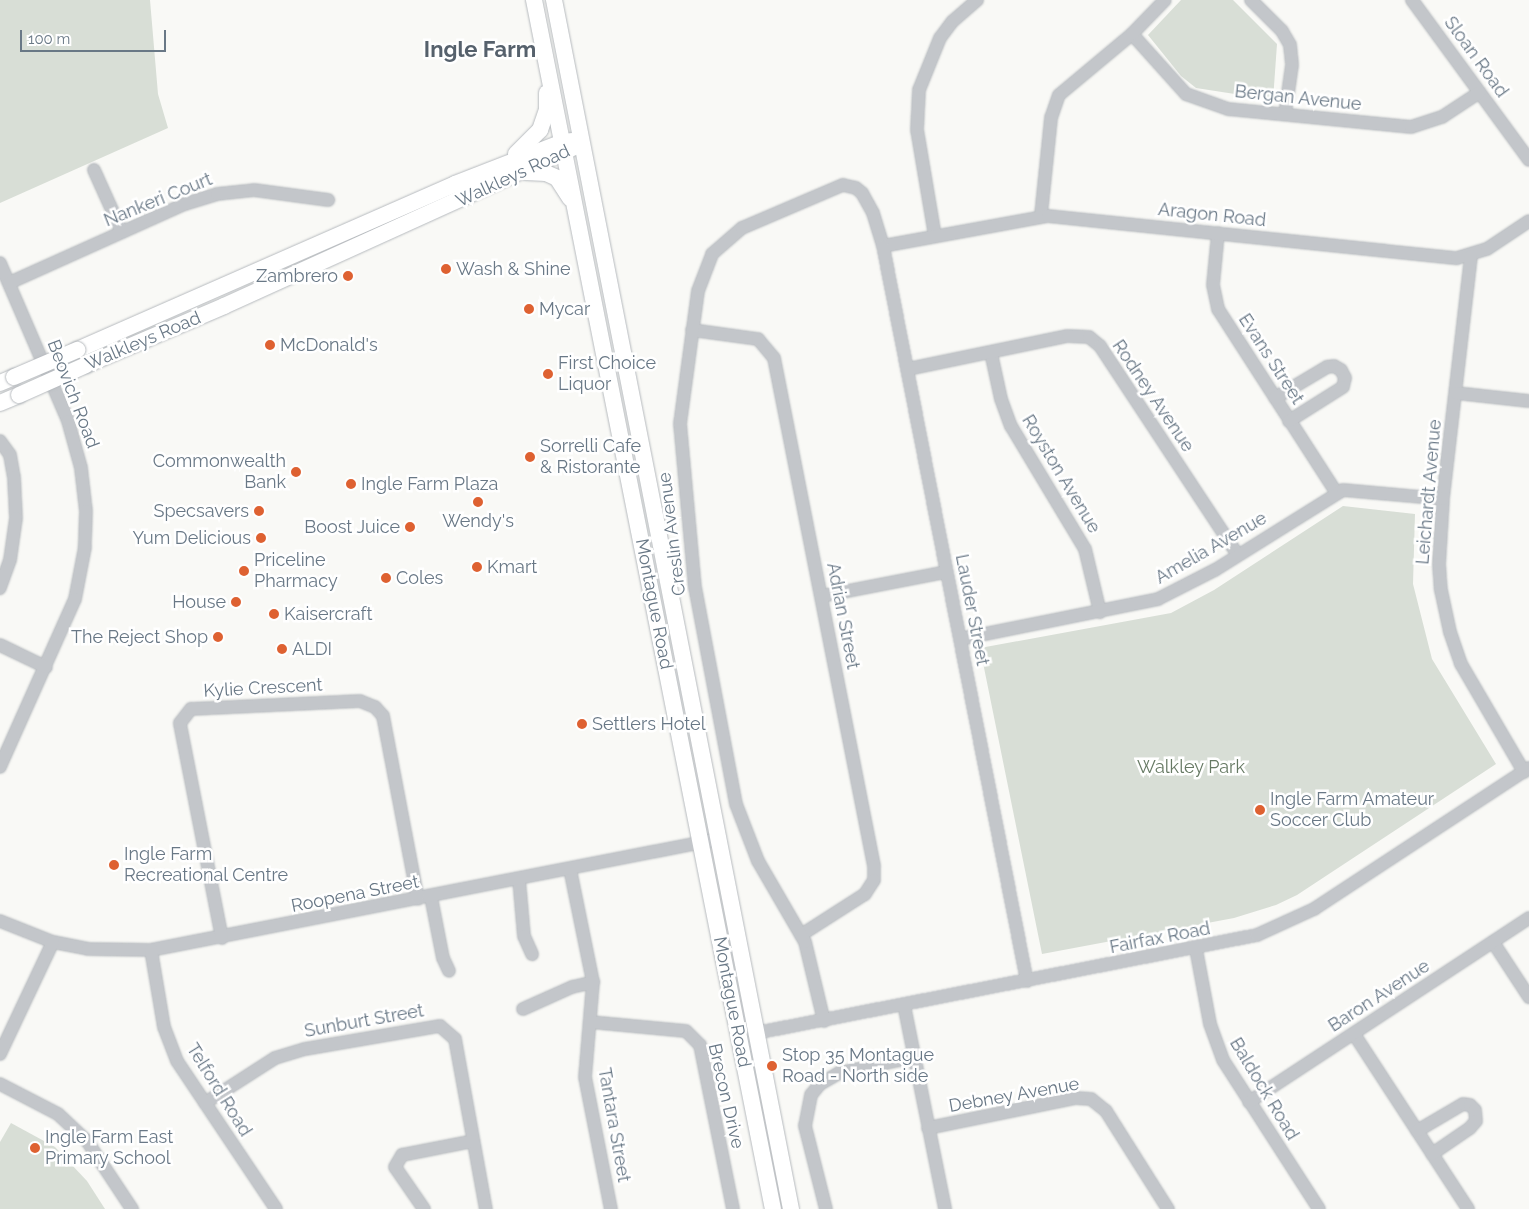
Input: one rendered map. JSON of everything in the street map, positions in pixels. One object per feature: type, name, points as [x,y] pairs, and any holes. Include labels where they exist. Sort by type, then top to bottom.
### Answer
[{"type":"main road","name":"Montague Road","points":[[534,0],[773,1209]]},
{"type":"main road","name":"Montague Road","points":[[554,0],[791,1209]]},
{"type":"main road","points":[[490,170],[525,148],[540,130],[548,105],[548,67]]},
{"type":"main road","name":"Walkleys Road","points":[[7,380],[490,170],[583,141]]},
{"type":"main road","name":"Walkleys Road","points":[[0,403],[524,172],[564,148]]},
{"type":"main road","points":[[524,172],[546,173],[562,183],[580,226]]},
{"type":"main road","points":[[739,1035],[756,1033]]},
{"type":"street","points":[[934,236],[917,130],[919,90],[940,38],[953,22],[977,0]]},
{"type":"street","points":[[1041,215],[1049,132],[1056,99],[1069,83],[1132,34],[1165,0]]},
{"type":"street","points":[[1251,0],[1275,24],[1290,45],[1292,65],[1285,114]]},
{"type":"street","name":"Sloan Road","points":[[1412,0],[1529,160]]},
{"type":"street","name":"Bergan Avenue","points":[[1132,34],[1179,88],[1194,99],[1228,109],[1411,127],[1442,117],[1480,92]]},
{"type":"street","points":[[94,170],[122,232]]},
{"type":"street","name":"Creslin Avenue","points":[[824,1021],[802,935],[758,861],[736,804],[695,588],[680,451],[681,399],[703,272],[712,254],[733,233],[838,186],[852,186],[862,193],[870,206],[883,246]]},
{"type":"street","name":"Nankeri Court","points":[[9,283],[185,204],[222,192],[254,190],[328,200]]},
{"type":"street","name":"Aragon Road","points":[[883,246],[1041,215],[1423,257],[1471,256],[1498,243],[1529,221]]},
{"type":"street","name":"Evans Street","points":[[1218,233],[1213,285],[1216,304],[1274,398],[1336,492]]},
{"type":"street","name":"Lauder Street","points":[[883,246],[1027,981]]},
{"type":"street","name":"Leichardt Avenue","points":[[1471,256],[1443,499],[1439,564],[1450,632],[1471,683],[1526,770]]},
{"type":"street","name":"Beovich Road","points":[[0,262],[68,421],[77,450],[85,497],[84,547],[75,599],[0,767]]},
{"type":"street","name":"Adrian Street","points":[[692,330],[758,339],[772,353],[822,596],[875,874],[865,894],[802,935]]},
{"type":"street","name":"Rodney Avenue","points":[[908,370],[1075,335],[1094,340],[1238,555]]},
{"type":"street","name":"Royston Avenue","points":[[991,353],[1001,398],[1011,426],[1086,550],[1100,612]]},
{"type":"street","points":[[1274,398],[1327,367],[1334,366],[1341,370],[1345,378],[1343,387],[1290,421]]},
{"type":"street","points":[[1456,393],[1529,400]]},
{"type":"street","points":[[0,441],[10,455],[14,476],[16,518],[10,560],[0,588]]},
{"type":"street","name":"Amelia Avenue","points":[[960,639],[1143,604],[1173,593],[1238,555],[1336,492],[1348,489],[1443,499]]},
{"type":"street","points":[[822,596],[946,572]]},
{"type":"street","points":[[0,645],[46,667]]},
{"type":"street","name":"Kylie Crescent","points":[[222,938],[180,723],[191,709],[360,701],[375,707],[382,716],[418,899]]},
{"type":"street","name":"Fairfax Road","points":[[756,1033],[1196,949],[1257,935],[1300,917],[1526,770]]},
{"type":"street","name":"Roopena Street","points":[[0,921],[53,942],[88,949],[152,950],[519,880],[718,839]]},
{"type":"street","name":"Tantara Street","points":[[570,869],[593,982],[585,1077],[611,1209]]},
{"type":"street","points":[[519,880],[524,936],[532,954]]},
{"type":"street","points":[[431,897],[443,958],[449,971]]},
{"type":"street","name":"Baron Avenue","points":[[1248,1102],[1529,918]]},
{"type":"street","points":[[0,1054],[53,942]]},
{"type":"street","points":[[1493,942],[1529,997]]},
{"type":"street","name":"Baldock Road","points":[[1196,949],[1214,1040],[1248,1102],[1319,1209]]},
{"type":"street","name":"Telford Road","points":[[152,950],[164,1027],[177,1060],[276,1209]]},
{"type":"street","points":[[523,1009],[572,987],[593,982]]},
{"type":"street","points":[[904,1005],[946,1209]]},
{"type":"street","name":"Brecon Drive","points":[[590,1022],[686,1031],[700,1046],[733,1209]]},
{"type":"street","name":"Sunburt Street","points":[[205,1103],[275,1058],[305,1049],[440,1026],[455,1039],[486,1209]]},
{"type":"street","points":[[1354,1034],[1468,1209]]},
{"type":"street","points":[[826,1209],[805,1126],[811,1096],[820,1084],[839,1073],[914,1057]]},
{"type":"street","points":[[0,1084],[58,1114],[87,1141],[132,1209]]},
{"type":"street","name":"Debney Avenue","points":[[928,1128],[1076,1098],[1091,1099],[1106,1111],[1168,1209]]},
{"type":"street","points":[[1417,1131],[1462,1104],[1475,1110],[1476,1121],[1470,1128],[1432,1154]]},
{"type":"street","points":[[424,1209],[395,1167],[402,1154],[473,1141]]},
{"type":"green space","points":[[0,0],[150,0],[158,94],[168,128],[0,203]]},
{"type":"green space","points":[[1181,0],[1233,0],[1277,44],[1273,100],[1196,88],[1181,76],[1148,35]]},
{"type":"green space","name":"Walkley Park","points":[[1343,506],[1415,514],[1413,584],[1432,659],[1496,764],[1297,895],[1276,905],[1234,918],[1042,954],[980,648],[1171,613],[1214,590]]},
{"type":"green space","name":"Ingle Farm East Primary School","points":[[11,1123],[55,1147],[87,1181],[105,1209],[0,1209],[0,1142]]},
{"type":"place","name":"Wash & Shine","points":[[446,269]]},
{"type":"place","name":"Zambrero","points":[[348,276]]},
{"type":"place","name":"Mycar","points":[[529,309]]},
{"type":"place","name":"McDonald's","points":[[270,345]]},
{"type":"place","name":"First Choice Liquor","points":[[548,374]]},
{"type":"place","name":"Sorrelli Cafe & Ristorante","points":[[530,457]]},
{"type":"place","name":"Commonwealth Bank","points":[[296,472]]},
{"type":"place","name":"Ingle Farm Plaza","points":[[351,484]]},
{"type":"place","name":"Wendy's","points":[[478,502]]},
{"type":"place","name":"Specsavers","points":[[259,511]]},
{"type":"place","name":"Boost Juice","points":[[410,527]]},
{"type":"place","name":"Yum Delicious","points":[[261,538]]},
{"type":"place","name":"Kmart","points":[[477,567]]},
{"type":"place","name":"Priceline Pharmacy","points":[[244,571]]},
{"type":"place","name":"Coles","points":[[386,578]]},
{"type":"place","name":"House","points":[[236,602]]},
{"type":"place","name":"Kaisercraft","points":[[274,614]]},
{"type":"place","name":"The Reject Shop","points":[[218,637]]},
{"type":"place","name":"ALDI","points":[[282,649]]},
{"type":"place","name":"Settlers Hotel","points":[[582,724]]},
{"type":"place","name":"Ingle Farm Amateur Soccer Club","points":[[1260,810]]},
{"type":"place","name":"Ingle Farm Recreational Centre","points":[[114,865]]},
{"type":"place","name":"Stop 35 Montague Road - North side","points":[[772,1066]]},
{"type":"place","name":"Ingle Farm East Primary School","points":[[35,1148]]},
{"type":"district","name":"Ingle Farm","points":[[480,50]]}]
